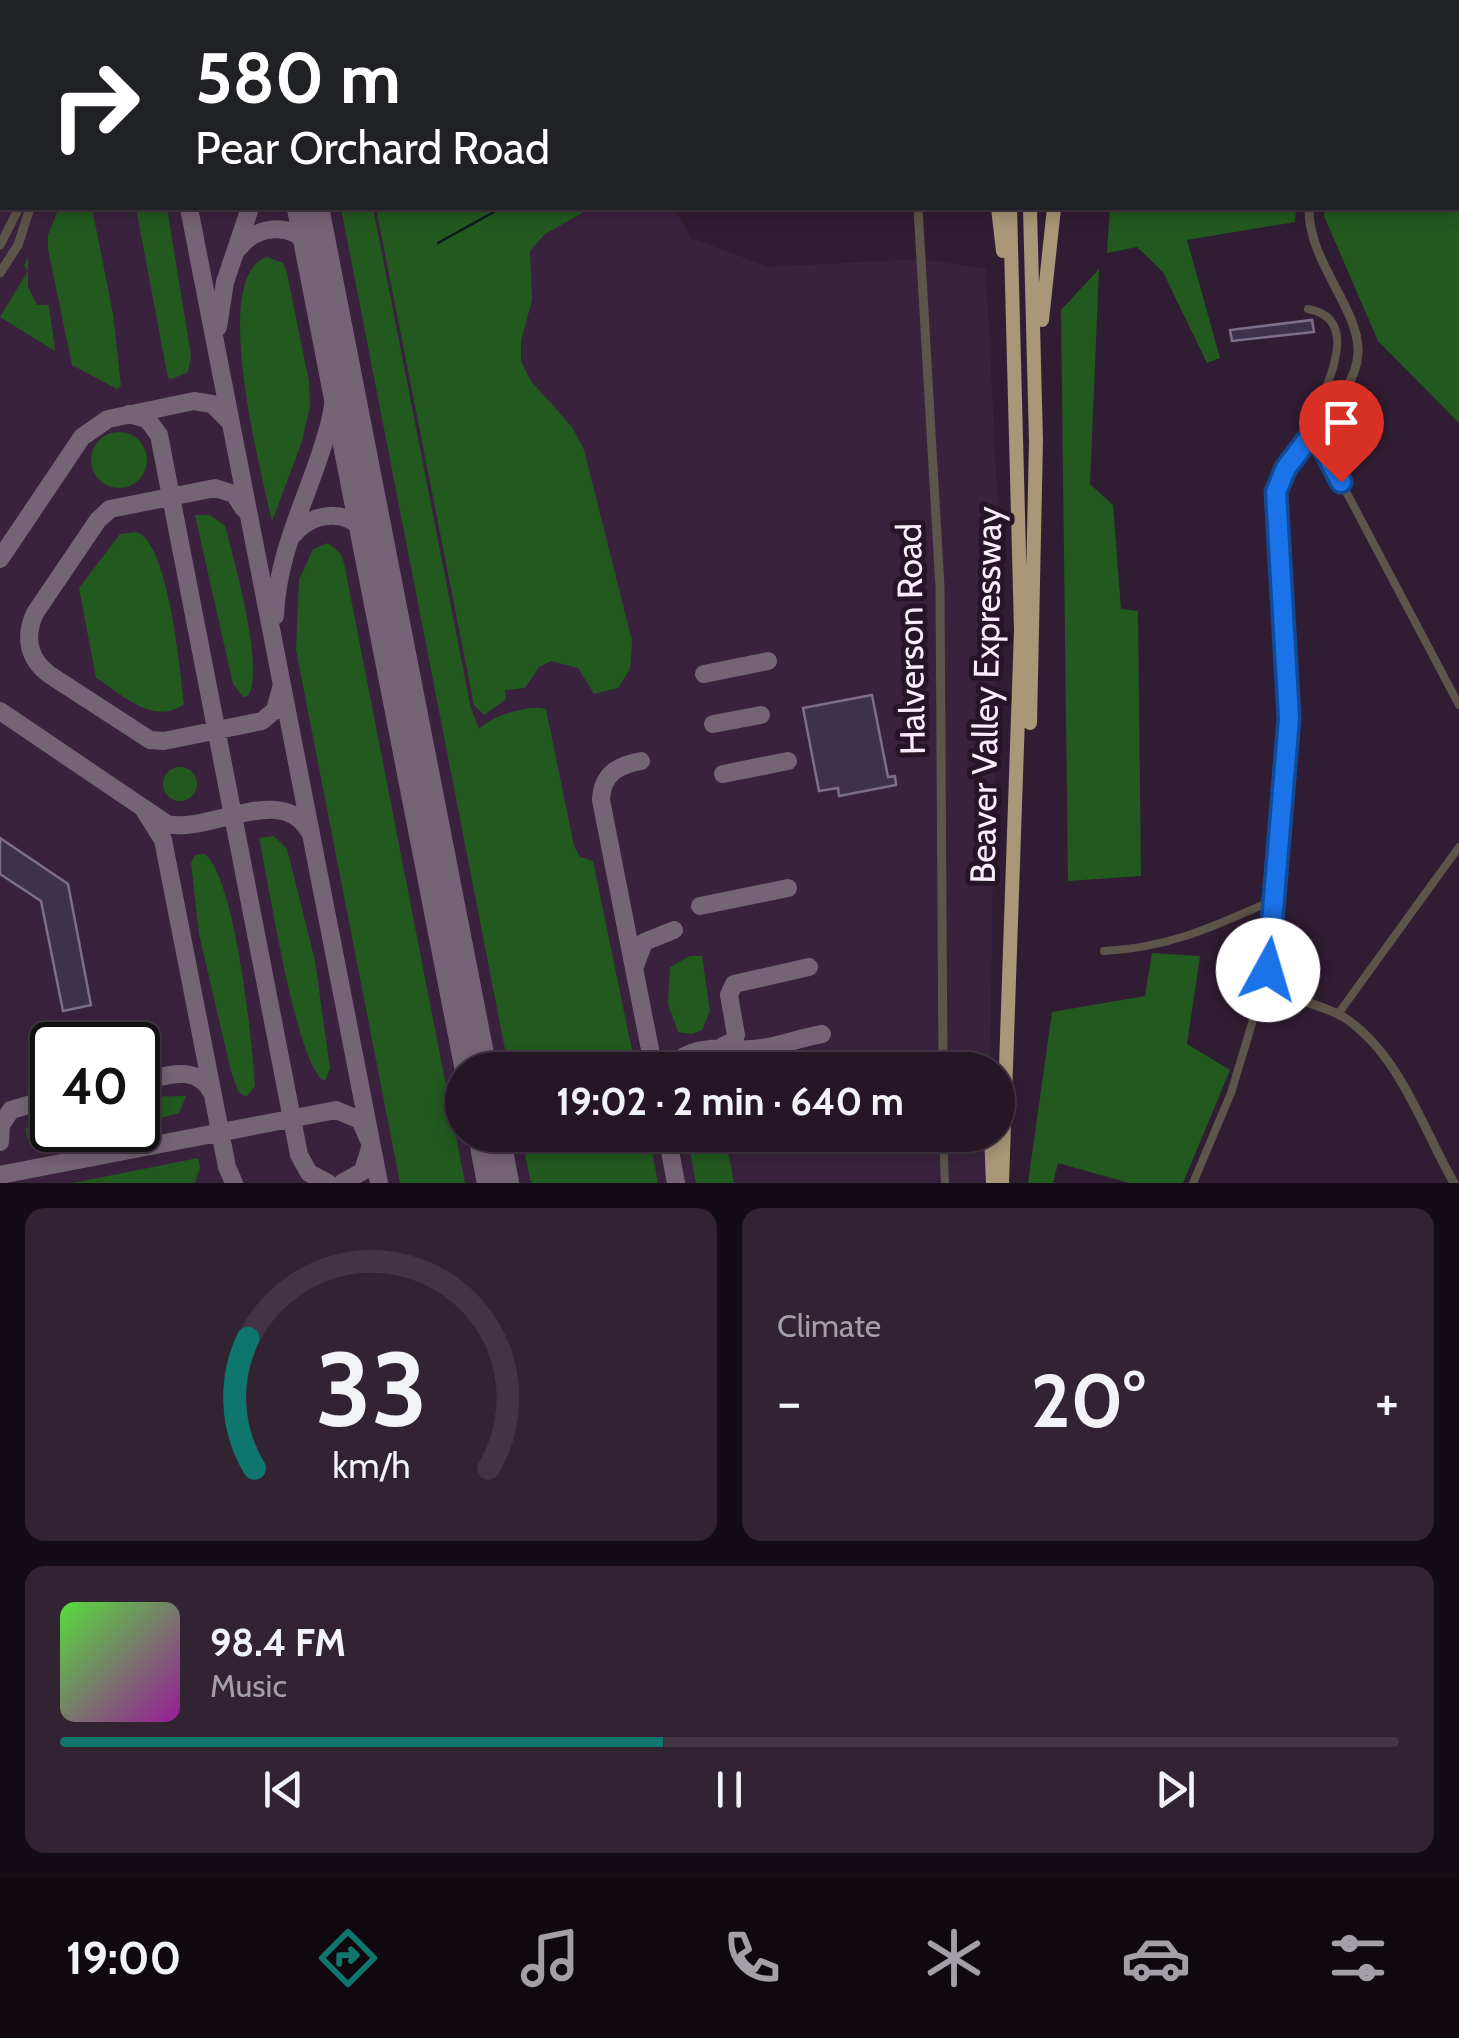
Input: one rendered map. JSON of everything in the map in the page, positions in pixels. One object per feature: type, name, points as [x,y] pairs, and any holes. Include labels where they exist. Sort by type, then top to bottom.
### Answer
[{"type":"highway","points":[[998,210],[1019,464]]},
{"type":"highway","name":"Beaver Valley Expressway","points":[[1002,1183],[1020,715],[1019,464],[1010,210]]},
{"type":"highway","name":"Beaver Valley Expressway","points":[[1012,1183],[1032,677],[1036,441],[1030,210]]},
{"type":"highway","points":[[1036,441],[1043,304],[1054,210]]},
{"type":"highway","points":[[992,1152],[993,1183]]},
{"type":"street","points":[[0,245],[25,210]]},
{"type":"street","points":[[0,262],[25,210]]},
{"type":"street","points":[[0,273],[18,245],[26,210]]},
{"type":"street","name":"Halverson Road","points":[[918,210],[939,560],[943,1052]]},
{"type":"street","points":[[1193,1183],[1224,1111],[1268,970],[1289,718],[1276,498],[1286,468],[1354,371],[1358,347],[1315,246],[1308,210]]},
{"type":"street","points":[[1308,309],[1328,319],[1337,340],[1336,368],[1322,398],[1330,409]]},
{"type":"street","points":[[1314,431],[1459,705]]},
{"type":"street","points":[[1338,1014],[1459,847]]},
{"type":"street","points":[[1104,952],[1145,949],[1178,941],[1276,898]]},
{"type":"street","points":[[1268,970],[1278,989],[1338,1014],[1364,1034],[1392,1070],[1454,1183]]},
{"type":"street","points":[[944,1152],[944,1183]]},
{"type":"shaded area","points":[[0,210],[676,210],[691,238],[769,267],[921,259],[986,269],[998,509],[990,1052],[445,1052],[445,1152],[988,1152],[987,1183],[0,1183]]},
{"type":"green space","points":[[58,210],[92,210],[113,314],[121,386],[117,389],[72,365],[48,235]]},
{"type":"green space","points":[[136,210],[167,210],[191,356],[188,372],[168,378]]},
{"type":"green space","points":[[341,210],[373,210],[471,709],[479,729],[511,712],[546,709],[574,846],[580,857],[593,861],[632,1052],[505,1052]]},
{"type":"green space","points":[[376,210],[587,210],[545,234],[530,251],[532,300],[521,341],[521,361],[530,380],[572,427],[584,450],[632,641],[630,669],[618,688],[594,694],[578,668],[551,661],[539,667],[525,688],[505,690],[506,699],[484,715],[474,705]]},
{"type":"green space","points":[[1110,210],[1296,210],[1295,222],[1187,240],[1220,358],[1207,363],[1163,272],[1137,247],[1107,253]]},
{"type":"green space","points":[[1326,210],[1459,210],[1459,423],[1378,341],[1324,216]]},
{"type":"green space","points":[[267,257],[283,263],[287,273],[309,382],[310,406],[302,441],[272,522],[251,423],[240,337],[242,300],[250,272]]},
{"type":"green space","points":[[1099,269],[1090,484],[1113,505],[1121,609],[1138,611],[1141,876],[1068,881],[1061,310]]},
{"type":"green space","points":[[28,271],[28,287],[37,305],[49,305],[55,351],[0,317]]},
{"type":"green space","points":[[119,432],[139,440],[147,460],[139,480],[119,488],[99,480],[91,460],[99,440]]},
{"type":"green space","points":[[195,515],[210,515],[225,526],[251,639],[252,682],[248,696],[243,697],[233,684]]},
{"type":"green space","points":[[137,532],[148,542],[157,560],[176,639],[184,704],[161,712],[138,706],[96,678],[79,588],[120,534]]},
{"type":"green space","points":[[328,543],[341,554],[344,563],[445,1081],[445,1152],[459,1152],[465,1183],[400,1183],[296,650],[299,580],[313,549]]},
{"type":"green space","points":[[180,767],[192,772],[197,784],[192,796],[180,801],[168,796],[163,784],[168,772]]},
{"type":"green space","points":[[274,836],[287,849],[315,961],[330,1068],[325,1081],[314,1069],[304,1044],[285,970],[259,838]]},
{"type":"green space","points":[[205,854],[216,870],[234,927],[255,1086],[246,1097],[238,1091],[231,1071],[199,934],[191,863],[195,855]]},
{"type":"green space","points":[[1152,953],[1200,956],[1187,1044],[1230,1070],[1183,1183],[1129,1183],[1058,1163],[1053,1183],[1028,1183],[1052,1012],[1145,996]]},
{"type":"green space","points":[[690,956],[702,956],[710,1011],[702,1030],[692,1034],[678,1032],[668,1004],[670,967]]},
{"type":"green space","points":[[186,1096],[179,1113],[160,1118],[160,1097]]},
{"type":"green space","points":[[525,1152],[652,1152],[658,1183],[531,1183]]},
{"type":"green space","points":[[690,1152],[728,1152],[734,1183],[696,1183]]},
{"type":"green space","points":[[198,1158],[200,1167],[195,1183],[73,1183]]},
{"type":"building","points":[[1312,320],[1314,332],[1232,341],[1230,330]]},
{"type":"building","points":[[872,695],[888,777],[895,776],[896,785],[839,796],[838,788],[819,791],[803,708]]},
{"type":"building","points":[[0,838],[68,884],[91,1005],[63,1011],[41,901],[0,874]]},
{"type":"waterway","points":[[438,243],[497,210]]},
{"type":"taxiway","points":[[189,210],[379,1183]]},
{"type":"taxiway","points":[[218,327],[225,282],[249,210]]},
{"type":"taxiway","points":[[238,249],[263,231],[292,232],[312,249],[323,284]]},
{"type":"taxiway","points":[[275,616],[282,566],[333,408],[334,367],[328,313]]},
{"type":"taxiway","points":[[0,559],[82,437],[108,419],[194,401],[212,404],[229,421]]},
{"type":"taxiway","points":[[129,414],[147,419],[159,435],[299,1155],[309,1173],[328,1183]]},
{"type":"taxiway","points":[[244,509],[234,494],[215,488],[110,509],[98,520],[35,613],[30,647],[37,662],[50,675],[150,740],[164,741],[262,721],[275,710],[281,688]]},
{"type":"taxiway","points":[[294,534],[320,517],[349,520],[368,537],[379,572]]},
{"type":"taxiway","points":[[704,674],[768,661]]},
{"type":"taxiway","points":[[0,711],[167,824],[184,825],[263,810],[297,817],[309,831]]},
{"type":"taxiway","points":[[713,724],[761,715]]},
{"type":"taxiway","points":[[641,761],[613,772],[604,784],[601,800],[650,1052]]},
{"type":"taxiway","points":[[723,774],[788,761]]},
{"type":"taxiway","points":[[144,810],[163,840],[227,1167],[234,1183]]},
{"type":"taxiway","points":[[700,906],[788,888]]},
{"type":"taxiway","points":[[635,966],[644,942],[674,930]]},
{"type":"taxiway","points":[[723,1046],[734,1041],[736,1035],[729,995],[734,984],[809,967]]},
{"type":"taxiway","points":[[697,1052],[761,1048],[822,1034]]},
{"type":"taxiway","points":[[160,1077],[189,1075],[206,1083],[212,1093]]},
{"type":"taxiway","points":[[0,1142],[1,1125],[11,1110],[30,1104]]},
{"type":"taxiway","points":[[0,1175],[336,1110],[360,1120],[371,1145],[363,1171],[342,1183]]},
{"type":"taxiway","points":[[670,1152],[676,1183]]},
{"type":"runway","points":[[308,210],[472,1052]]},
{"type":"runway","points":[[492,1152],[498,1183]]},
{"type":"route","points":[[1268,970],[1289,718],[1276,492],[1286,468],[1314,431],[1341,482]]}]
